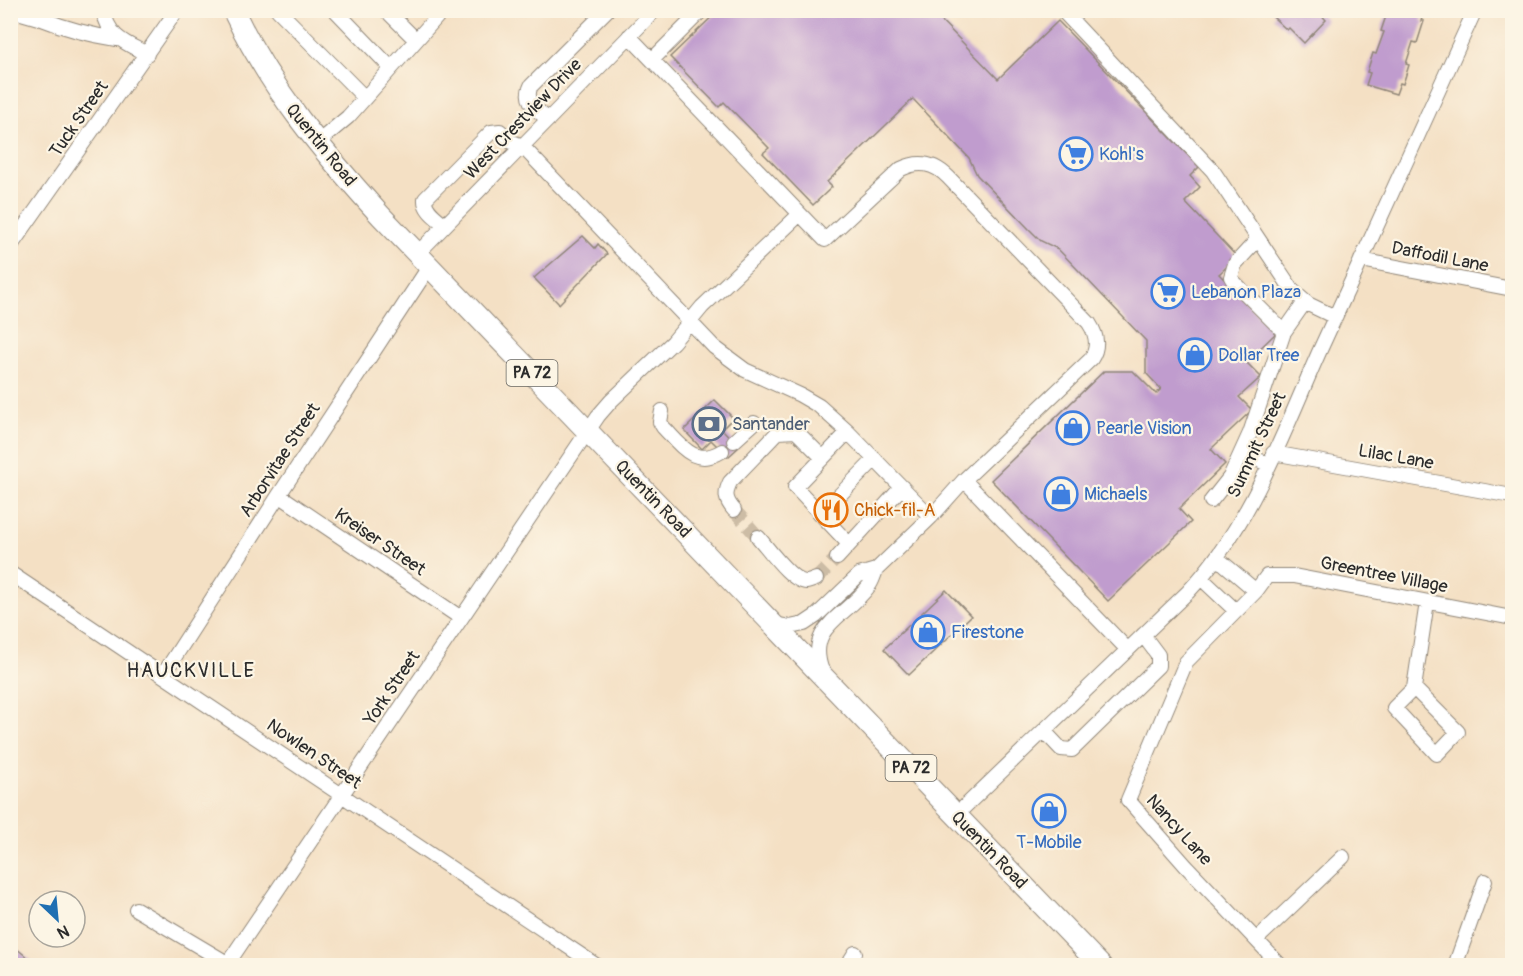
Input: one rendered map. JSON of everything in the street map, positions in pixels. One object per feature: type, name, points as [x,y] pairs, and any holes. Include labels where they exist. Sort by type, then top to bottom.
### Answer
[{"type":"highway","name":"Quentin Road","points":[[233,10],[273,83],[317,143],[381,216],[1101,966]]},
{"type":"street","points":[[11,10],[43,15],[67,29],[92,36],[117,39],[147,54]]},
{"type":"street","points":[[103,10],[110,29],[117,39]]},
{"type":"street","name":"Tuck Street","points":[[10,247],[177,10]]},
{"type":"street","points":[[278,10],[365,98]]},
{"type":"street","points":[[334,10],[392,68]]},
{"type":"street","points":[[386,10],[416,40]]},
{"type":"street","points":[[317,143],[348,117],[443,10]]},
{"type":"street","points":[[548,120],[529,99],[528,92],[531,86],[607,10]]},
{"type":"street","name":"West Crestview Drive","points":[[423,260],[445,225],[655,10]]},
{"type":"street","points":[[652,60],[702,10]]},
{"type":"street","points":[[1062,10],[1202,158],[1223,186],[1286,284],[1305,302],[1335,317]]},
{"type":"street","name":"Summit Street","points":[[956,815],[1201,578],[1233,534],[1271,459],[1475,10]]},
{"type":"street","points":[[629,36],[825,240],[901,169],[921,163],[936,167],[1093,329],[1097,342],[1091,359],[964,480],[931,517],[876,570],[870,586],[826,627],[819,639],[817,655],[826,679]]},
{"type":"street","points":[[445,225],[427,209],[424,204],[426,196],[492,132],[500,131],[510,141],[522,146],[689,322],[733,362],[758,377],[810,400],[830,415],[931,517]]},
{"type":"street","name":"York Street","points":[[229,965],[588,431],[611,401],[673,342],[702,307],[800,214]]},
{"type":"street","points":[[1258,239],[1234,264],[1231,277],[1284,333]]},
{"type":"street","name":"Arborvitae Street","points":[[163,675],[279,495],[423,260]]},
{"type":"street","name":"Daffodil Lane","points":[[1361,260],[1512,289]]},
{"type":"street","points":[[1211,501],[1230,477],[1241,453],[1284,333],[1305,302]]},
{"type":"street","points":[[662,411],[660,422],[663,427],[693,456],[709,457],[722,451]]},
{"type":"street","points":[[734,441],[754,423]]},
{"type":"street","points":[[734,510],[728,503],[726,491],[730,482],[778,432],[796,431],[823,458]]},
{"type":"street","points":[[848,432],[795,487],[849,543]]},
{"type":"street","name":"Lilac Lane","points":[[1241,453],[1512,496]]},
{"type":"street","points":[[821,514],[875,459]]},
{"type":"street","points":[[964,480],[1128,650]]},
{"type":"street","points":[[837,558],[902,487]]},
{"type":"street","name":"Kreiser Street","points":[[279,495],[461,618]]},
{"type":"street","points":[[758,537],[787,570],[800,580],[808,582],[816,579]]},
{"type":"street","points":[[1215,560],[1223,563],[1256,591]]},
{"type":"street","points":[[772,624],[790,627],[804,624],[816,616],[859,575],[876,570]]},
{"type":"street","name":"Nowlen Street","points":[[10,573],[597,966]]},
{"type":"street","name":"Greentree Village","points":[[1236,611],[1267,576],[1294,576],[1512,618]]},
{"type":"street","points":[[1201,578],[1236,611]]},
{"type":"street","points":[[1414,688],[1458,732],[1437,754],[1394,708],[1414,688],[1427,602]]},
{"type":"street","name":"Nancy Lane","points":[[1236,611],[1186,662],[1128,800],[1186,866],[1281,966]]},
{"type":"street","points":[[1044,731],[1061,749],[1072,750],[1158,666],[1158,655],[1143,635]]},
{"type":"street","points":[[1257,939],[1343,857]]},
{"type":"street","points":[[1455,966],[1485,881]]},
{"type":"street","points":[[136,909],[229,965]]},
{"type":"street","points":[[847,966],[855,952]]},
{"type":"building","name":"Lebanon Plaza","points":[[719,10],[937,10],[934,13],[998,79],[1058,21],[1199,167],[1190,176],[1200,187],[1185,202],[1237,257],[1219,274],[1276,333],[1246,362],[1261,377],[1239,397],[1252,410],[1211,449],[1225,464],[1179,509],[1191,522],[1108,601],[991,480],[1104,371],[1133,371],[1156,394],[1161,389],[1146,373],[1146,341],[1058,249],[1041,241],[977,175],[969,158],[913,99],[827,182],[832,187],[813,205],[763,153],[769,148],[724,102],[719,107],[670,57]]},
{"type":"building","points":[[1272,10],[1317,10],[1326,20],[1304,43],[1289,28],[1287,30],[1273,17],[1276,15]]},
{"type":"building","points":[[1388,10],[1424,12],[1421,21],[1424,21],[1417,43],[1413,42],[1406,64],[1409,65],[1403,84],[1400,83],[1396,94],[1366,85],[1370,73],[1367,72],[1373,53],[1376,54],[1384,32],[1381,31]]},
{"type":"building","points":[[583,236],[595,248],[598,244],[607,254],[559,304],[534,278]]},
{"type":"building","name":"Santander","points":[[715,400],[733,418],[722,429],[739,447],[728,457],[711,440],[702,449],[684,430]]},
{"type":"building","name":"Firestone","points":[[946,590],[971,616],[909,675],[884,649]]},
{"type":"building","points":[[16,948],[34,963],[32,966],[10,966],[10,952],[12,953]]},
{"type":"tunnel","points":[[734,510],[758,537]]},
{"type":"tunnel","points":[[816,579],[837,558]]},
{"type":"place","name":"Kohl's","points":[[1076,154]]},
{"type":"place","name":"Lebanon Plaza","points":[[1168,292]]},
{"type":"place","name":"Dollar Tree","points":[[1195,355]]},
{"type":"place","name":"Santander","points":[[709,424]]},
{"type":"place","name":"Pearle Vision","points":[[1073,428]]},
{"type":"place","name":"Michaels","points":[[1061,494]]},
{"type":"place","name":"Chick-fil-A","points":[[831,510]]},
{"type":"place","name":"Firestone","points":[[928,632]]},
{"type":"place","name":"T-Mobile","points":[[1049,811]]},
{"type":"district","name":"HAUCKVILLE","points":[[191,670]]}]
